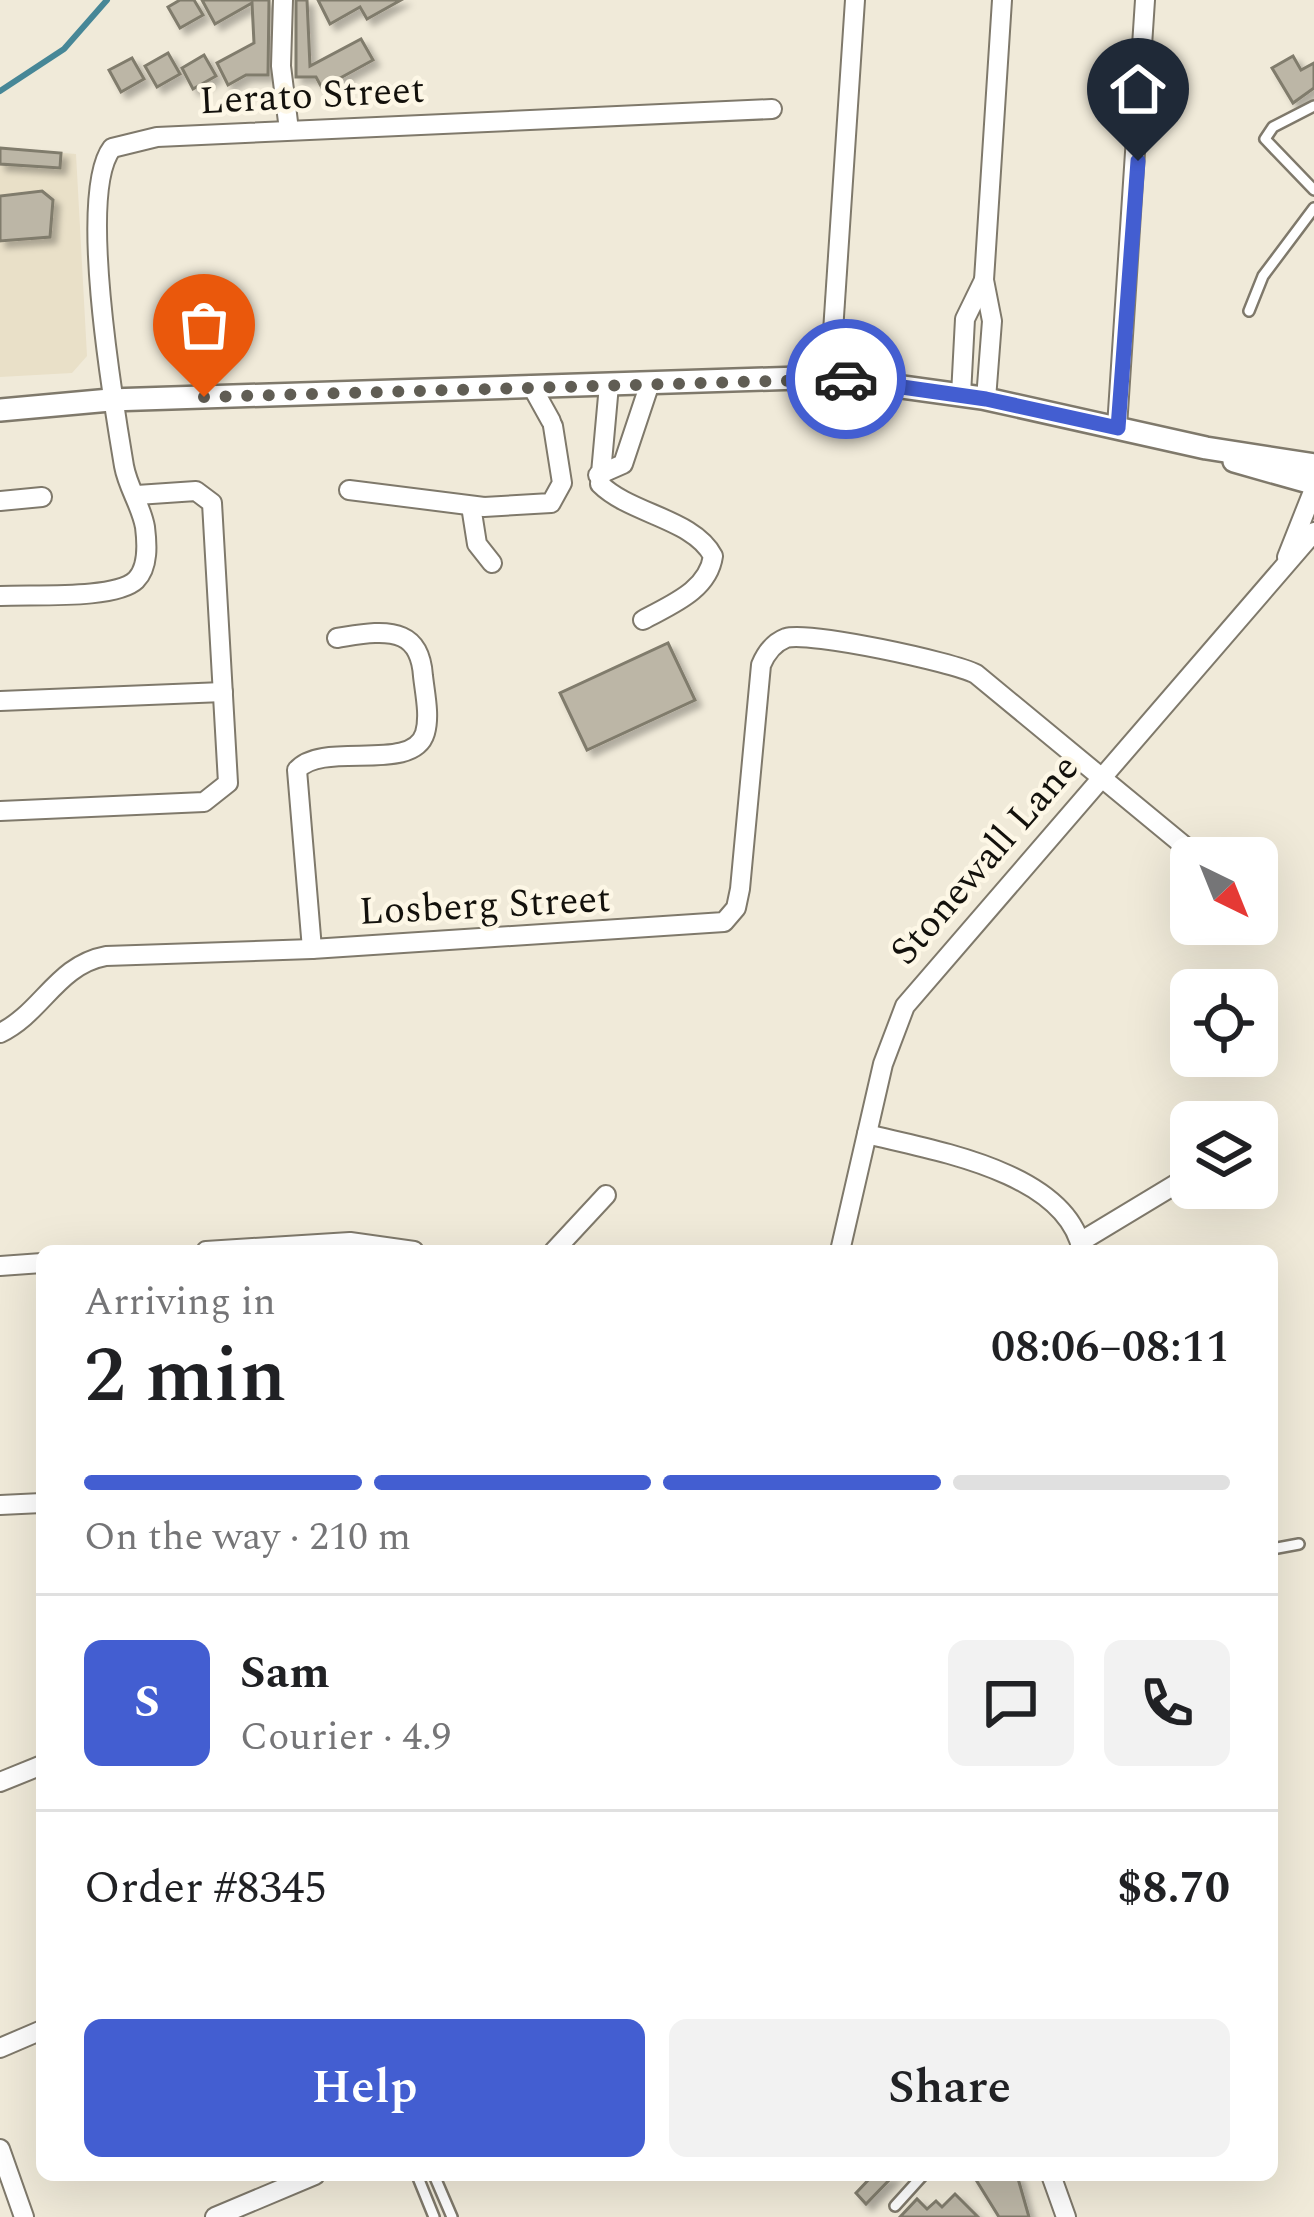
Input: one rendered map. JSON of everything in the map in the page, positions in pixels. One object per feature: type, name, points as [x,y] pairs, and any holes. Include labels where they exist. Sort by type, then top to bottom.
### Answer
[{"type":"street","points":[[284,0],[281,66],[290,130]]},
{"type":"street","points":[[830,377],[855,0]]},
{"type":"street","points":[[986,399],[992,321],[984,280],[1002,0]]},
{"type":"street","points":[[1118,428],[1145,0]]},
{"type":"street","name":"Lerato Street","points":[[110,400],[99,193],[104,159],[112,148],[136,138],[772,109]]},
{"type":"street","points":[[961,394],[965,319],[984,280]]},
{"type":"street","points":[[0,410],[110,400],[830,377],[961,394],[1314,467],[1314,486],[1206,448]]},
{"type":"street","points":[[598,476],[623,464],[650,383]]},
{"type":"street","points":[[609,385],[598,476],[616,499],[697,536],[712,556],[703,581],[687,596],[643,620]]},
{"type":"street","points":[[349,490],[471,506],[537,506],[557,499],[562,483],[552,423],[531,386]]},
{"type":"street","points":[[552,423],[569,386]]},
{"type":"street","points":[[0,596],[118,589],[137,579],[146,550],[137,495],[128,482],[110,400]]},
{"type":"street","name":"Stonewall Lane","points":[[1283,566],[1314,486]]},
{"type":"street","points":[[0,811],[212,800],[224,790],[230,774],[212,503],[196,491],[137,495]]},
{"type":"street","points":[[0,501],[42,497]]},
{"type":"street","points":[[471,506],[477,544],[493,563]]},
{"type":"street","name":"Stonewall Lane","points":[[841,1245],[891,1037],[905,1006],[1314,532]]},
{"type":"street","points":[[312,949],[297,770],[315,758],[412,749],[427,727],[422,664],[409,640],[384,634],[337,638]]},
{"type":"street","name":"Losberg Street","points":[[0,1033],[23,1020],[74,967],[97,957],[312,949],[724,922],[738,902],[758,680],[767,652],[797,636],[962,666],[990,682],[1100,776]]},
{"type":"street","points":[[0,701],[223,692]]},
{"type":"street","points":[[1100,776],[1174,837]]},
{"type":"street","points":[[867,1134],[1000,1169],[1034,1189],[1080,1245]]},
{"type":"street","points":[[1083,1245],[1170,1189]]},
{"type":"street","points":[[560,1245],[606,1195]]},
{"type":"street","points":[[292,1245],[350,1241],[376,1245]]},
{"type":"street","points":[[0,1266],[36,1263]]},
{"type":"street","points":[[0,1505],[36,1503]]},
{"type":"street","points":[[0,1782],[36,1767]]},
{"type":"street","points":[[0,2048],[36,2033]]},
{"type":"street","points":[[0,2149],[24,2217]]},
{"type":"street","points":[[215,2217],[301,2181]]},
{"type":"street","points":[[1053,2181],[1066,2217]]},
{"type":"lane","points":[[1314,106],[1273,127],[1265,140],[1314,190]]},
{"type":"lane","points":[[1249,311],[1263,276],[1314,208]]},
{"type":"lane","points":[[1278,1548],[1299,1544]]},
{"type":"lane","points":[[419,2181],[434,2217]]},
{"type":"lane","points":[[437,2181],[452,2217]]},
{"type":"lane","points":[[895,2206],[918,2181]]},
{"type":"shaded area","points":[[0,148],[76,154],[87,356],[72,373],[0,377]]},
{"type":"building","points":[[180,0],[194,0],[203,15],[180,28],[168,7]]},
{"type":"building","points":[[202,0],[269,0],[268,75],[246,75],[228,85],[217,63],[254,43],[252,3],[215,24]]},
{"type":"building","points":[[296,0],[307,0],[310,66],[361,39],[373,60],[322,88],[316,77],[296,77]]},
{"type":"building","points":[[318,0],[401,0],[367,19],[360,7],[330,24]]},
{"type":"building","points":[[168,53],[180,74],[157,87],[145,66]]},
{"type":"building","points":[[204,55],[216,76],[193,89],[182,68]]},
{"type":"building","points":[[1293,56],[1301,70],[1314,63],[1314,88],[1293,103],[1272,68]]},
{"type":"building","points":[[132,58],[144,79],[121,92],[109,70]]},
{"type":"building","points":[[0,148],[61,153],[60,168],[0,164]]},
{"type":"building","points":[[42,191],[53,200],[50,237],[0,241],[0,196]]},
{"type":"building","points":[[668,643],[695,700],[587,750],[560,693]]},
{"type":"building","points":[[867,2181],[888,2181],[866,2204],[856,2193]]},
{"type":"building","points":[[977,2181],[1019,2181],[1029,2217],[999,2217]]},
{"type":"building","points":[[955,2194],[978,2217],[900,2217],[917,2199],[927,2209],[936,2201],[942,2207]]},
{"type":"waterway","points":[[0,91],[64,49],[107,0]]},
{"type":"way so far","points":[[204,397],[769,377],[846,379]]},
{"type":"route","points":[[846,379],[986,399],[1118,428],[1138,161]]}]
